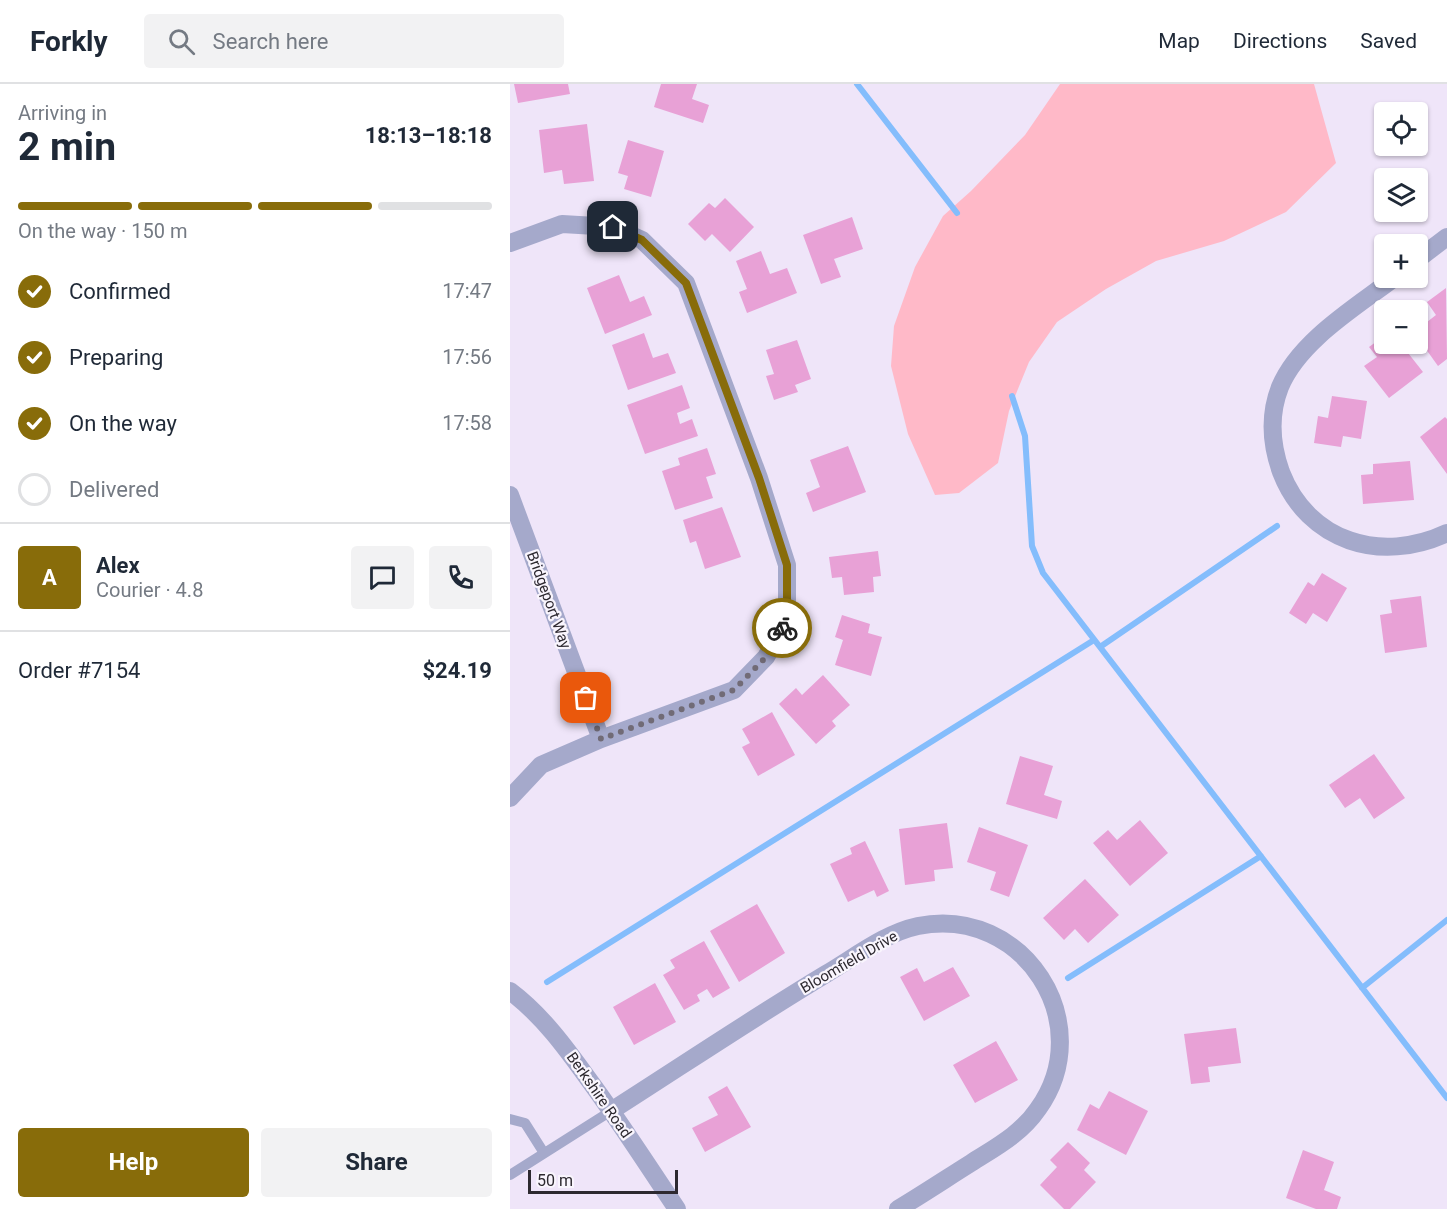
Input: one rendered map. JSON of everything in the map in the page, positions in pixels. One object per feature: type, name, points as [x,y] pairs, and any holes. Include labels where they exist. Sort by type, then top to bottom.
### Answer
[{"type":"street","points":[[510,243],[561,224],[613,227],[642,240],[686,283],[759,478],[787,565],[787,620],[766,657],[734,690],[601,739],[541,765],[510,798]]},
{"type":"street","points":[[1428,252],[1447,237]]},
{"type":"street","points":[[1381,288],[1308,347],[1290,367],[1280,388],[1272,414],[1277,460],[1286,484],[1309,517],[1342,538],[1365,545],[1391,548],[1430,541],[1447,533]]},
{"type":"street","name":"Bridgeport Way","points":[[510,495],[601,739]]},
{"type":"street","name":"Bloomfield Drive","points":[[611,1111],[885,938],[902,930],[919,926],[955,924],[970,926],[999,937],[1023,954],[1044,984],[1057,1020],[1059,1055],[1057,1067],[1045,1099],[1020,1131],[898,1209]]},
{"type":"street","name":"Berkshire Road","points":[[510,991],[527,1004],[570,1053],[677,1209]]},
{"type":"lane","points":[[510,1174],[611,1111]]},
{"type":"lane","points":[[510,1119],[525,1123],[544,1153]]},
{"type":"shaded area","points":[[1060,84],[1314,84],[1336,163],[1286,212],[1224,241],[1156,261],[1106,289],[1057,322],[1029,362],[1009,411],[998,463],[959,493],[935,495],[908,434],[891,366],[894,326],[915,267],[943,216],[971,191],[1025,135]]},
{"type":"building","points":[[514,84],[568,84],[570,94],[518,103]]},
{"type":"building","points":[[661,84],[697,84],[692,99],[709,105],[703,123],[654,107]]},
{"type":"building","points":[[587,124],[594,181],[564,184],[562,170],[544,173],[539,130]]},
{"type":"building","points":[[628,140],[664,151],[651,197],[624,189],[628,176],[618,173]]},
{"type":"building","points":[[725,198],[754,227],[730,252],[712,234],[705,241],[688,224],[709,203],[715,208]]},
{"type":"building","points":[[852,217],[863,249],[834,259],[841,277],[821,284],[803,235]]},
{"type":"building","points":[[761,251],[770,274],[787,268],[797,293],[747,313],[739,292],[747,289],[736,261]]},
{"type":"building","points":[[619,275],[630,302],[644,296],[652,315],[605,334],[587,288]]},
{"type":"building","points":[[1446,288],[1447,359],[1438,366],[1428,352],[1428,321],[1436,315],[1428,301]]},
{"type":"building","points":[[644,333],[653,358],[668,353],[676,373],[628,390],[612,345]]},
{"type":"building","points":[[797,340],[811,379],[795,385],[798,392],[774,400],[766,376],[774,374],[766,350]]},
{"type":"building","points":[[1374,343],[1374,353],[1369,347]]},
{"type":"building","points":[[1375,354],[1409,354],[1423,372],[1389,398],[1364,366],[1377,357]]},
{"type":"building","points":[[682,385],[690,408],[677,413],[680,424],[692,419],[698,436],[645,454],[627,405]]},
{"type":"building","points":[[1332,396],[1367,401],[1361,439],[1343,436],[1341,447],[1314,443],[1318,416],[1328,418]]},
{"type":"building","points":[[1445,417],[1447,419],[1447,474],[1420,437]]},
{"type":"building","points":[[848,446],[866,492],[813,512],[806,493],[820,487],[810,460]]},
{"type":"building","points":[[707,448],[716,474],[706,477],[713,498],[675,510],[662,471],[680,465],[678,458]]},
{"type":"building","points":[[1410,461],[1414,500],[1363,504],[1361,475],[1373,474],[1373,464]]},
{"type":"building","points":[[722,507],[741,557],[705,569],[696,541],[690,543],[683,520]]},
{"type":"building","points":[[878,551],[881,576],[873,577],[874,592],[844,595],[842,577],[832,578],[829,557]]},
{"type":"building","points":[[1322,573],[1347,588],[1327,622],[1313,613],[1306,624],[1289,613],[1308,582],[1314,586]]},
{"type":"building","points":[[1421,596],[1427,647],[1385,653],[1380,615],[1392,613],[1390,600]]},
{"type":"building","points":[[842,615],[870,624],[868,633],[882,637],[871,676],[835,665],[843,640],[835,637]]},
{"type":"building","points":[[823,675],[850,705],[832,721],[836,726],[816,744],[779,704],[796,688],[802,695]]},
{"type":"building","points":[[772,712],[795,755],[758,776],[742,747],[750,743],[742,729]]},
{"type":"building","points":[[1374,754],[1405,798],[1374,819],[1360,798],[1345,808],[1329,785]]},
{"type":"building","points":[[1020,756],[1053,766],[1044,795],[1062,801],[1057,819],[1006,804]]},
{"type":"building","points":[[1140,820],[1168,853],[1130,886],[1093,843],[1108,830],[1117,840]]},
{"type":"building","points":[[947,823],[953,868],[934,870],[935,881],[905,885],[899,829]]},
{"type":"building","points":[[979,827],[1028,845],[1009,897],[990,890],[996,872],[967,862]]},
{"type":"building","points":[[865,841],[889,891],[877,897],[874,890],[848,902],[830,864],[852,854],[850,848]]},
{"type":"building","points":[[1085,879],[1119,915],[1088,943],[1075,929],[1064,940],[1043,918]]},
{"type":"building","points":[[757,904],[785,953],[739,982],[710,931]]},
{"type":"building","points":[[704,941],[730,988],[713,998],[707,989],[697,995],[700,1001],[684,1010],[663,975],[675,968],[670,960]]},
{"type":"building","points":[[953,967],[970,996],[924,1021],[900,977],[917,968],[924,982]]},
{"type":"building","points":[[655,983],[676,1022],[634,1045],[613,1007]]},
{"type":"building","points":[[1236,1028],[1241,1063],[1208,1067],[1210,1082],[1191,1084],[1184,1034]]},
{"type":"building","points":[[996,1041],[1018,1080],[975,1103],[953,1065]]},
{"type":"building","points":[[727,1086],[751,1127],[705,1152],[692,1128],[718,1115],[708,1097]]},
{"type":"building","points":[[1109,1091],[1148,1111],[1126,1155],[1077,1130],[1090,1104],[1099,1109]]},
{"type":"building","points":[[1068,1142],[1090,1163],[1084,1170],[1096,1182],[1070,1209],[1064,1209],[1040,1185],[1057,1167],[1050,1160]]},
{"type":"building","points":[[1303,1150],[1334,1162],[1324,1190],[1341,1197],[1337,1209],[1316,1209],[1286,1198]]},
{"type":"waterway","points":[[857,84],[957,213]]},
{"type":"waterway","points":[[1012,396],[1025,436],[1032,546],[1043,573],[1447,1098]]},
{"type":"waterway","points":[[1100,647],[1277,526]]},
{"type":"waterway","points":[[547,982],[1094,640]]},
{"type":"waterway","points":[[1068,978],[1261,856]]},
{"type":"waterway","points":[[1362,988],[1447,920]]},
{"type":"way so far","points":[[586,698],[601,739],[734,690],[766,657],[782,628]]},
{"type":"route","points":[[613,227],[642,240],[686,283],[759,478],[787,565],[787,620],[782,628]]}]
